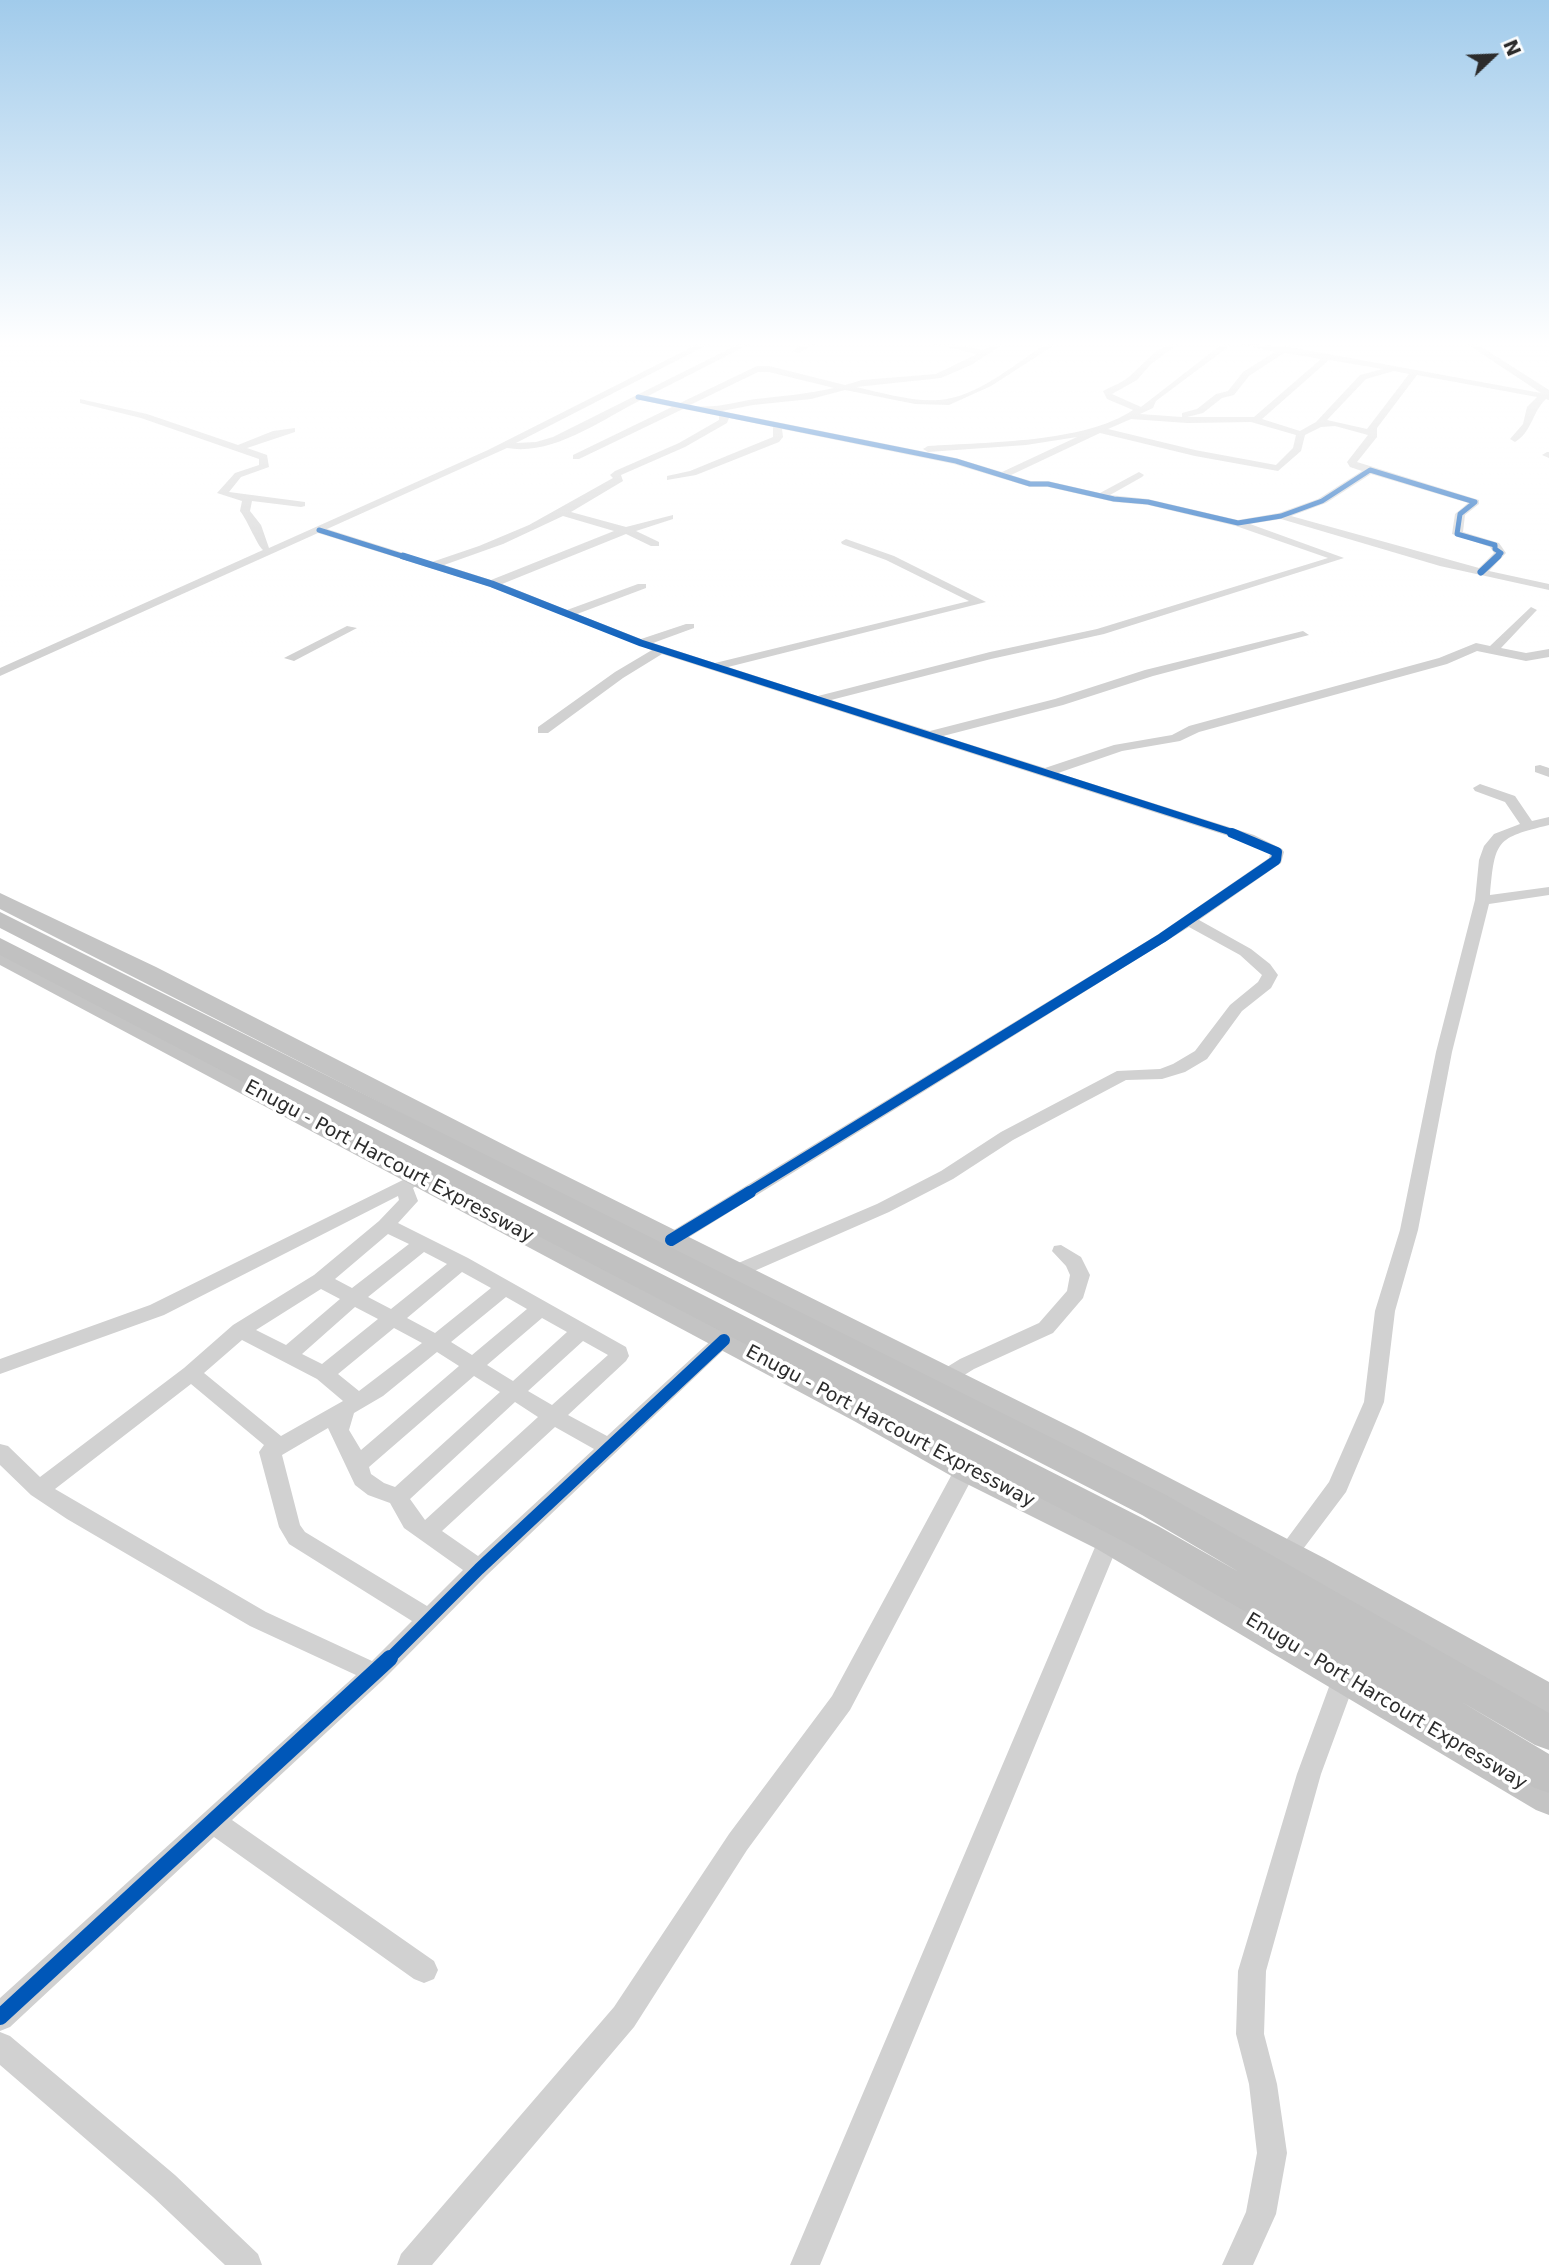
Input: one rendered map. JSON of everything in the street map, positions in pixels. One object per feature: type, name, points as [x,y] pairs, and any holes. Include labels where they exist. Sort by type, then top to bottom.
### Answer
[{"type":"highway","name":"Enugu - Port Harcourt Expressway","points":[[0,919],[1154,1505],[1549,1733]]},
{"type":"highway","name":"Enugu - Port Harcourt Expressway","points":[[0,944],[1145,1536],[1273,1609],[1549,1775]]},
{"type":"main road","points":[[0,900],[110,953],[671,1240],[1080,1444],[1462,1649],[1549,1700]]},
{"type":"main road","name":"Enugu - Port Harcourt Expressway","points":[[0,956],[411,1182],[724,1340],[966,1469],[1109,1541],[1345,1676],[1549,1798]]},
{"type":"street","points":[[243,450],[264,457],[264,467],[238,475],[222,493],[247,499],[301,504]]},
{"type":"street","points":[[0,671],[495,450]]},
{"type":"street","points":[[576,457],[591,450]]},
{"type":"street","points":[[433,565],[562,513],[597,494],[603,486],[620,479],[615,475],[618,473],[670,450]]},
{"type":"street","points":[[670,478],[693,473],[752,450]]},
{"type":"street","points":[[898,450],[981,467],[1002,477],[1164,505],[1251,524],[1322,501],[1370,470]]},
{"type":"street","points":[[904,451],[922,450]]},
{"type":"street","points":[[1002,477],[1011,470],[1056,450]]},
{"type":"street","points":[[1181,450],[1278,468],[1297,450]]},
{"type":"street","points":[[1362,450],[1352,462],[1475,502],[1460,514],[1457,534],[1495,545],[1495,549],[1501,553],[1481,572]]},
{"type":"street","points":[[1101,496],[1139,475]]},
{"type":"street","points":[[247,499],[245,511],[256,525],[264,547]]},
{"type":"street","points":[[562,513],[628,531],[655,544]]},
{"type":"street","points":[[1281,516],[1373,545],[1549,587]]},
{"type":"street","points":[[492,584],[598,539],[669,517]]},
{"type":"street","points":[[816,700],[1002,653],[1100,632],[1339,558],[1264,533],[1251,524]]},
{"type":"street","points":[[318,530],[492,584],[640,643],[1249,838],[1277,852],[1276,860],[1188,920],[671,1240]]},
{"type":"street","points":[[717,666],[980,602],[890,558],[846,542]]},
{"type":"street","points":[[569,613],[642,586]]},
{"type":"street","points":[[1494,649],[1531,610]]},
{"type":"street","points":[[640,643],[690,626]]},
{"type":"street","points":[[290,658],[351,628]]},
{"type":"street","points":[[927,736],[1059,702],[1149,673],[1303,635]]},
{"type":"street","points":[[1047,772],[1136,743],[1175,738],[1194,729],[1443,661],[1476,647],[1526,657],[1549,653]]},
{"type":"street","points":[[543,730],[620,675],[662,649]]},
{"type":"street","points":[[1480,788],[1510,799],[1528,826]]},
{"type":"street","points":[[1286,1555],[1338,1486],[1374,1402],[1385,1311],[1409,1230],[1444,1052],[1482,900],[1486,860],[1491,846],[1505,833],[1549,821]]},
{"type":"street","points":[[1482,900],[1549,891]]},
{"type":"street","points":[[736,1272],[883,1208],[947,1175],[1007,1136],[1123,1075],[1163,1074],[1201,1055],[1236,1008],[1265,985],[1270,975],[1248,956],[1188,920]]},
{"type":"street","points":[[39,1489],[191,1373],[240,1330],[321,1280],[386,1225],[409,1201],[411,1182]]},
{"type":"street","points":[[0,1367],[157,1310],[411,1182]]},
{"type":"street","points":[[386,1225],[617,1349],[619,1356],[551,1415],[426,1532]]},
{"type":"street","points":[[287,1356],[352,1299],[423,1243]]},
{"type":"street","points":[[946,1377],[967,1364],[1046,1328],[1076,1293],[1080,1275],[1074,1262],[1061,1251]]},
{"type":"street","points":[[324,1374],[461,1263]]},
{"type":"street","points":[[321,1280],[436,1342],[551,1415],[609,1447]]},
{"type":"street","points":[[430,1620],[297,1538],[290,1527],[270,1455],[272,1450],[376,1391],[504,1289]]},
{"type":"street","points":[[357,1465],[541,1308]]},
{"type":"street","points":[[240,1330],[324,1374],[352,1406]]},
{"type":"street","points":[[398,1497],[582,1330]]},
{"type":"street","points":[[2,2012],[375,1673],[479,1569],[724,1340]]},
{"type":"street","points":[[191,1373],[232,1404],[242,1416],[280,1447]]},
{"type":"street","points":[[352,1406],[340,1419],[338,1431],[363,1479],[376,1489],[398,1497],[412,1522],[479,1569]]},
{"type":"street","points":[[4,1462],[39,1489],[258,1619],[375,1673]]},
{"type":"street","points":[[412,2265],[624,2017],[738,1842],[841,1703],[966,1469]]},
{"type":"street","points":[[805,2265],[1109,1541]]},
{"type":"street","points":[[1237,2265],[1261,2214],[1272,2153],[1263,2084],[1250,2034],[1252,1971],[1309,1774],[1345,1676]]},
{"type":"street","points":[[214,1822],[424,1970]]},
{"type":"street","points":[[0,2046],[164,2186],[247,2265]]},
{"type":"cycle path","points":[[900,450],[956,461],[1030,484],[1048,484],[1114,499],[1148,502],[1238,523],[1281,516],[1322,501],[1370,470],[1475,502],[1460,514],[1457,534],[1495,545],[1495,549],[1501,553],[1481,572]]},
{"type":"cycle path","points":[[319,530],[492,584],[641,643],[1249,838],[1277,852],[1276,860],[1162,938],[671,1240]]},
{"type":"cycle path","points":[[0,2017],[375,1673],[479,1569],[724,1340]]}]
